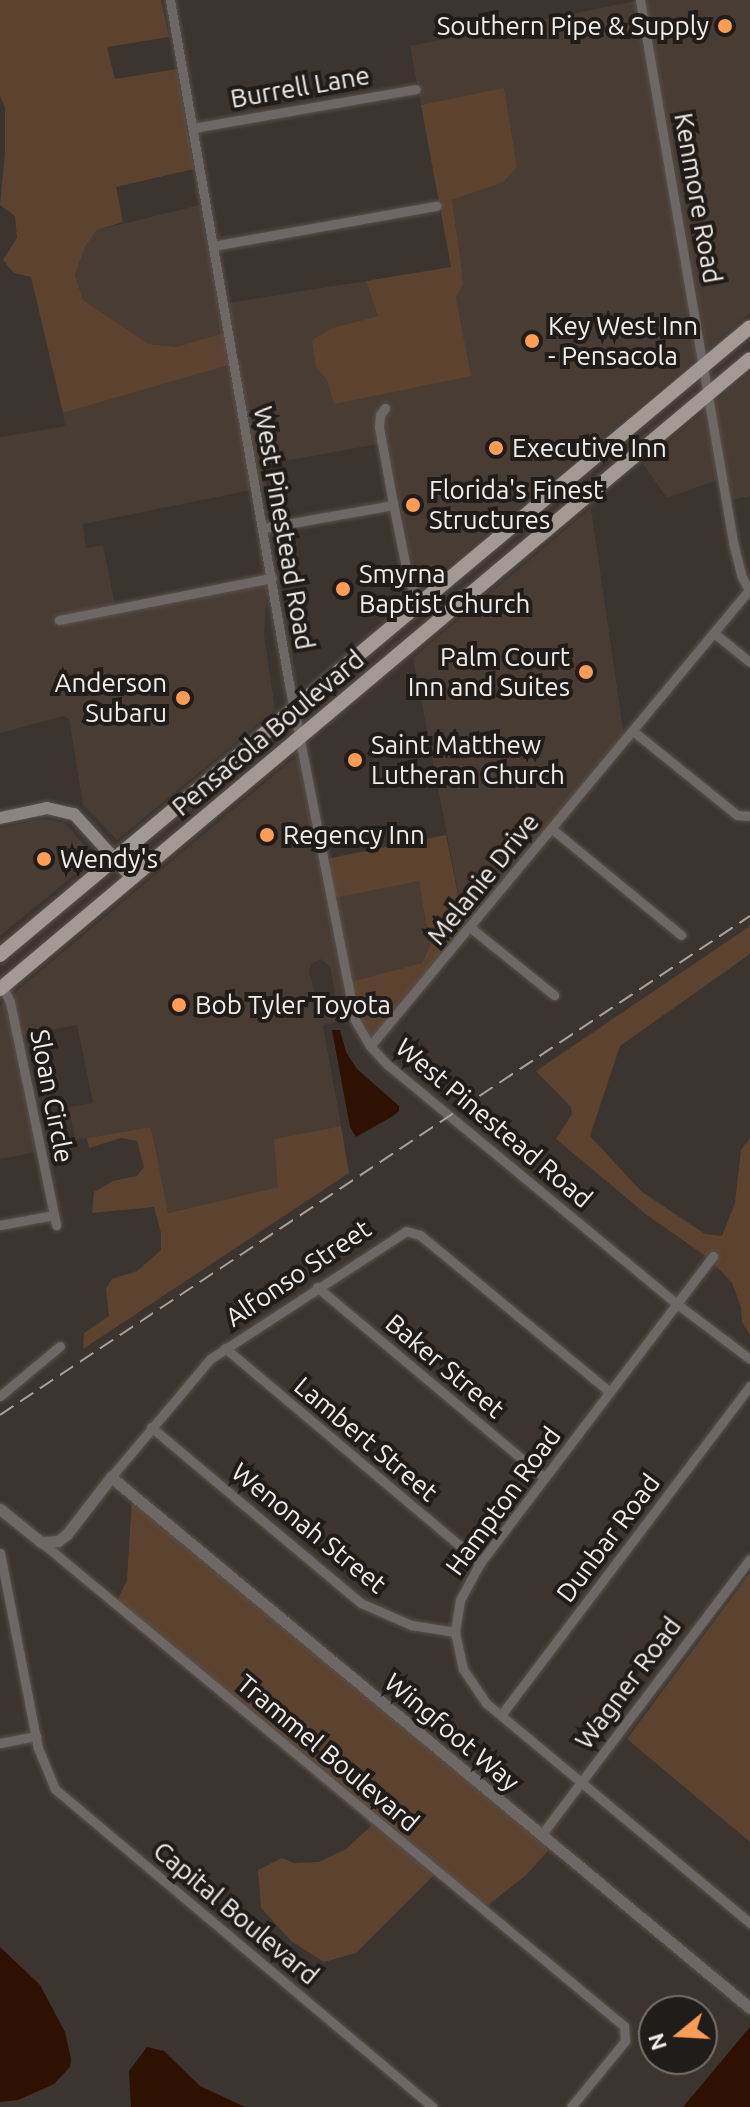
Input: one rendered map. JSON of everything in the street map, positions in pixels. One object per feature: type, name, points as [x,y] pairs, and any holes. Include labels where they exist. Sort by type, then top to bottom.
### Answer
[{"type":"main road","name":"Pensacola Boulevard","points":[[0,957],[750,327]]},
{"type":"main road","name":"Pensacola Boulevard","points":[[1,988],[750,359]]},
{"type":"main road","points":[[609,444],[624,464]]},
{"type":"main road","points":[[471,561],[487,581]]},
{"type":"main road","points":[[393,626],[409,647]]},
{"type":"main road","points":[[0,818],[47,808],[66,810],[83,820],[132,878]]},
{"type":"street","name":"West Pinestead Road","points":[[170,0],[293,709],[355,1020],[370,1046],[388,1065],[677,1304],[750,1359]]},
{"type":"street","name":"Kenmore Road","points":[[640,0],[733,542],[741,575],[750,590]]},
{"type":"street","name":"Burrell Lane","points":[[193,128],[416,89]]},
{"type":"street","points":[[213,246],[436,206]]},
{"type":"street","points":[[385,408],[380,415],[379,427],[393,505],[409,582],[421,603]]},
{"type":"street","points":[[264,528],[393,505]]},
{"type":"street","points":[[59,620],[272,578]]},
{"type":"street","name":"Melanie Drive","points":[[370,1046],[750,590]]},
{"type":"street","points":[[714,633],[750,662]]},
{"type":"street","points":[[633,731],[747,816]]},
{"type":"street","points":[[552,829],[681,935]]},
{"type":"street","points":[[471,928],[554,995]]},
{"type":"street","name":"Sloan Circle","points":[[0,1225],[55,1220],[10,1002],[1,988]]},
{"type":"street","name":"Alfonso Street","points":[[41,1542],[49,1544],[67,1534],[197,1372],[225,1348],[399,1232],[412,1231],[610,1392]]},
{"type":"street","name":"Hampton Road","points":[[713,1256],[480,1563],[460,1600],[455,1632],[458,1657],[468,1680],[501,1715],[750,1923]]},
{"type":"street","name":"Baker Street","points":[[317,1287],[545,1478]]},
{"type":"street","points":[[0,1396],[60,1346]]},
{"type":"street","name":"Lambert Street","points":[[225,1348],[480,1563]]},
{"type":"street","name":"Dunbar Road","points":[[501,1715],[750,1386]]},
{"type":"street","name":"Wenonah Street","points":[[151,1427],[361,1603],[411,1625],[455,1632]]},
{"type":"street","name":"Wingfoot Way","points":[[111,1477],[750,2008]]},
{"type":"street","points":[[97,1496],[127,1490]]},
{"type":"street","name":"Trammel Boulevard","points":[[0,1509],[604,2009],[626,2031],[625,2041],[571,2107]]},
{"type":"street","name":"Capital Boulevard","points":[[0,1553],[3,1588],[43,1767],[62,1797],[433,2107]]},
{"type":"street","name":"Wagner Road","points":[[542,1834],[750,1559]]},
{"type":"street","points":[[0,1743],[36,1736]]},
{"type":"shaded area","points":[[0,0],[161,0],[169,37],[107,47],[115,79],[177,69],[194,169],[116,187],[123,222],[97,230],[85,247],[75,275],[83,300],[149,344],[176,347],[224,333],[229,365],[63,413],[31,277],[14,273],[3,260],[17,238],[15,216],[0,205],[5,108],[0,95]]},
{"type":"shaded area","points":[[645,0],[750,0],[750,313],[707,349]]},
{"type":"shaded area","points":[[636,1],[699,356],[418,591],[384,426],[385,413],[391,408],[386,403],[375,414],[378,444],[263,465],[267,487],[261,489],[238,362],[241,360],[228,303],[366,281],[379,316],[333,328],[316,367],[327,380],[335,404],[456,298],[463,285],[452,200],[502,182],[517,167],[504,89],[421,105],[410,46]]},
{"type":"shaded area","points":[[504,88],[517,167],[503,182],[452,200],[463,285],[456,298],[471,376],[334,404],[327,380],[316,367],[312,340],[333,328],[378,316],[366,281],[451,267],[421,105]]},
{"type":"shaded area","points":[[200,205],[224,333],[176,347],[149,344],[83,300],[75,275],[85,247],[97,230]]},
{"type":"shaded area","points":[[229,365],[252,490],[83,524],[86,548],[103,545],[115,605],[55,618],[56,625],[268,583],[264,634],[275,710],[117,840],[83,805],[69,719],[64,716],[0,733],[0,437],[65,426],[63,413]]},
{"type":"shaded area","points":[[750,373],[750,496],[731,500],[714,403]]},
{"type":"shaded area","points":[[706,410],[718,480],[667,498],[643,464]]},
{"type":"shaded area","points":[[591,508],[624,736],[465,928],[413,658]]},
{"type":"shaded area","points":[[298,755],[349,1019],[323,1025],[341,1126],[275,1139],[279,1187],[167,1213],[151,1127],[75,1140],[69,1107],[93,1103],[77,1025],[22,1035],[12,995]],"holes":[[[321,959],[330,967],[336,999],[327,1010],[318,1004],[309,971],[311,964]]]},
{"type":"shaded area","points":[[44,819],[65,823],[95,858],[0,936],[0,828]]},
{"type":"shaded area","points":[[446,835],[465,929],[372,1041],[359,1018],[350,982],[422,963],[430,946],[419,881],[334,898],[326,859]]},
{"type":"shaded area","points":[[419,880],[430,946],[422,963],[350,982],[334,898]]},
{"type":"shaded area","points":[[750,926],[750,954],[620,1046],[590,1136],[641,1191],[705,1234],[722,1236],[735,1203],[741,1150],[750,1138],[750,1335],[742,1322],[741,1307],[732,1283],[713,1263],[718,1255],[712,1251],[707,1257],[647,1215],[556,1139],[572,1114],[571,1107],[536,1071]]},
{"type":"shaded area","points":[[5,1001],[36,1152],[0,1159],[0,1006]]},
{"type":"shaded area","points":[[332,1030],[340,1030],[346,1052],[357,1069],[399,1106],[399,1111],[393,1116],[356,1137],[350,1127]]},
{"type":"shaded area","points":[[341,1126],[349,1173],[83,1349],[84,1333],[109,1316],[106,1288],[112,1279],[137,1271],[161,1250],[161,1233],[154,1207],[92,1213],[94,1192],[113,1181],[137,1176],[144,1167],[137,1141],[121,1138],[89,1148],[87,1138],[151,1127],[168,1213],[278,1187],[274,1139]]},
{"type":"shaded area","points":[[132,1499],[542,1840],[548,1851],[526,1875],[486,1907],[117,1601],[127,1580]]},
{"type":"shaded area","points":[[750,1573],[750,1842],[627,1739]]},
{"type":"shaded area","points":[[113,1610],[434,1875],[356,1953],[324,1962],[291,1941],[261,1908],[258,1870],[282,1858],[294,1863],[319,1862],[346,1849],[372,1825]]},
{"type":"shaded area","points":[[0,1947],[40,1985],[65,2032],[71,2059],[70,2067],[54,2084],[18,2100],[0,2102]]},
{"type":"shaded area","points":[[750,2027],[750,2107],[683,2107],[710,2075],[718,2075],[718,2065]]},
{"type":"shaded area","points":[[147,2047],[164,2051],[200,2086],[245,2107],[131,2107],[129,2071]]},
{"type":"railway","points":[[0,1415],[750,916]]},
{"type":"place","name":"Southern Pipe & Supply","points":[[725,26]]},
{"type":"place","name":"Key West Inn - Pensacola","points":[[532,341]]},
{"type":"place","name":"Executive Inn","points":[[496,448]]},
{"type":"place","name":"Florida's Finest Structures","points":[[413,505]]},
{"type":"place","name":"Smyrna Baptist Church","points":[[343,589]]},
{"type":"place","name":"Palm Court Inn and Suites","points":[[586,672]]},
{"type":"place","name":"Anderson Subaru","points":[[183,698]]},
{"type":"place","name":"Saint Matthew Lutheran Church","points":[[355,760]]},
{"type":"place","name":"Regency Inn","points":[[267,835]]},
{"type":"place","name":"Wendy's","points":[[44,859]]},
{"type":"place","name":"Bob Tyler Toyota","points":[[179,1005]]}]
